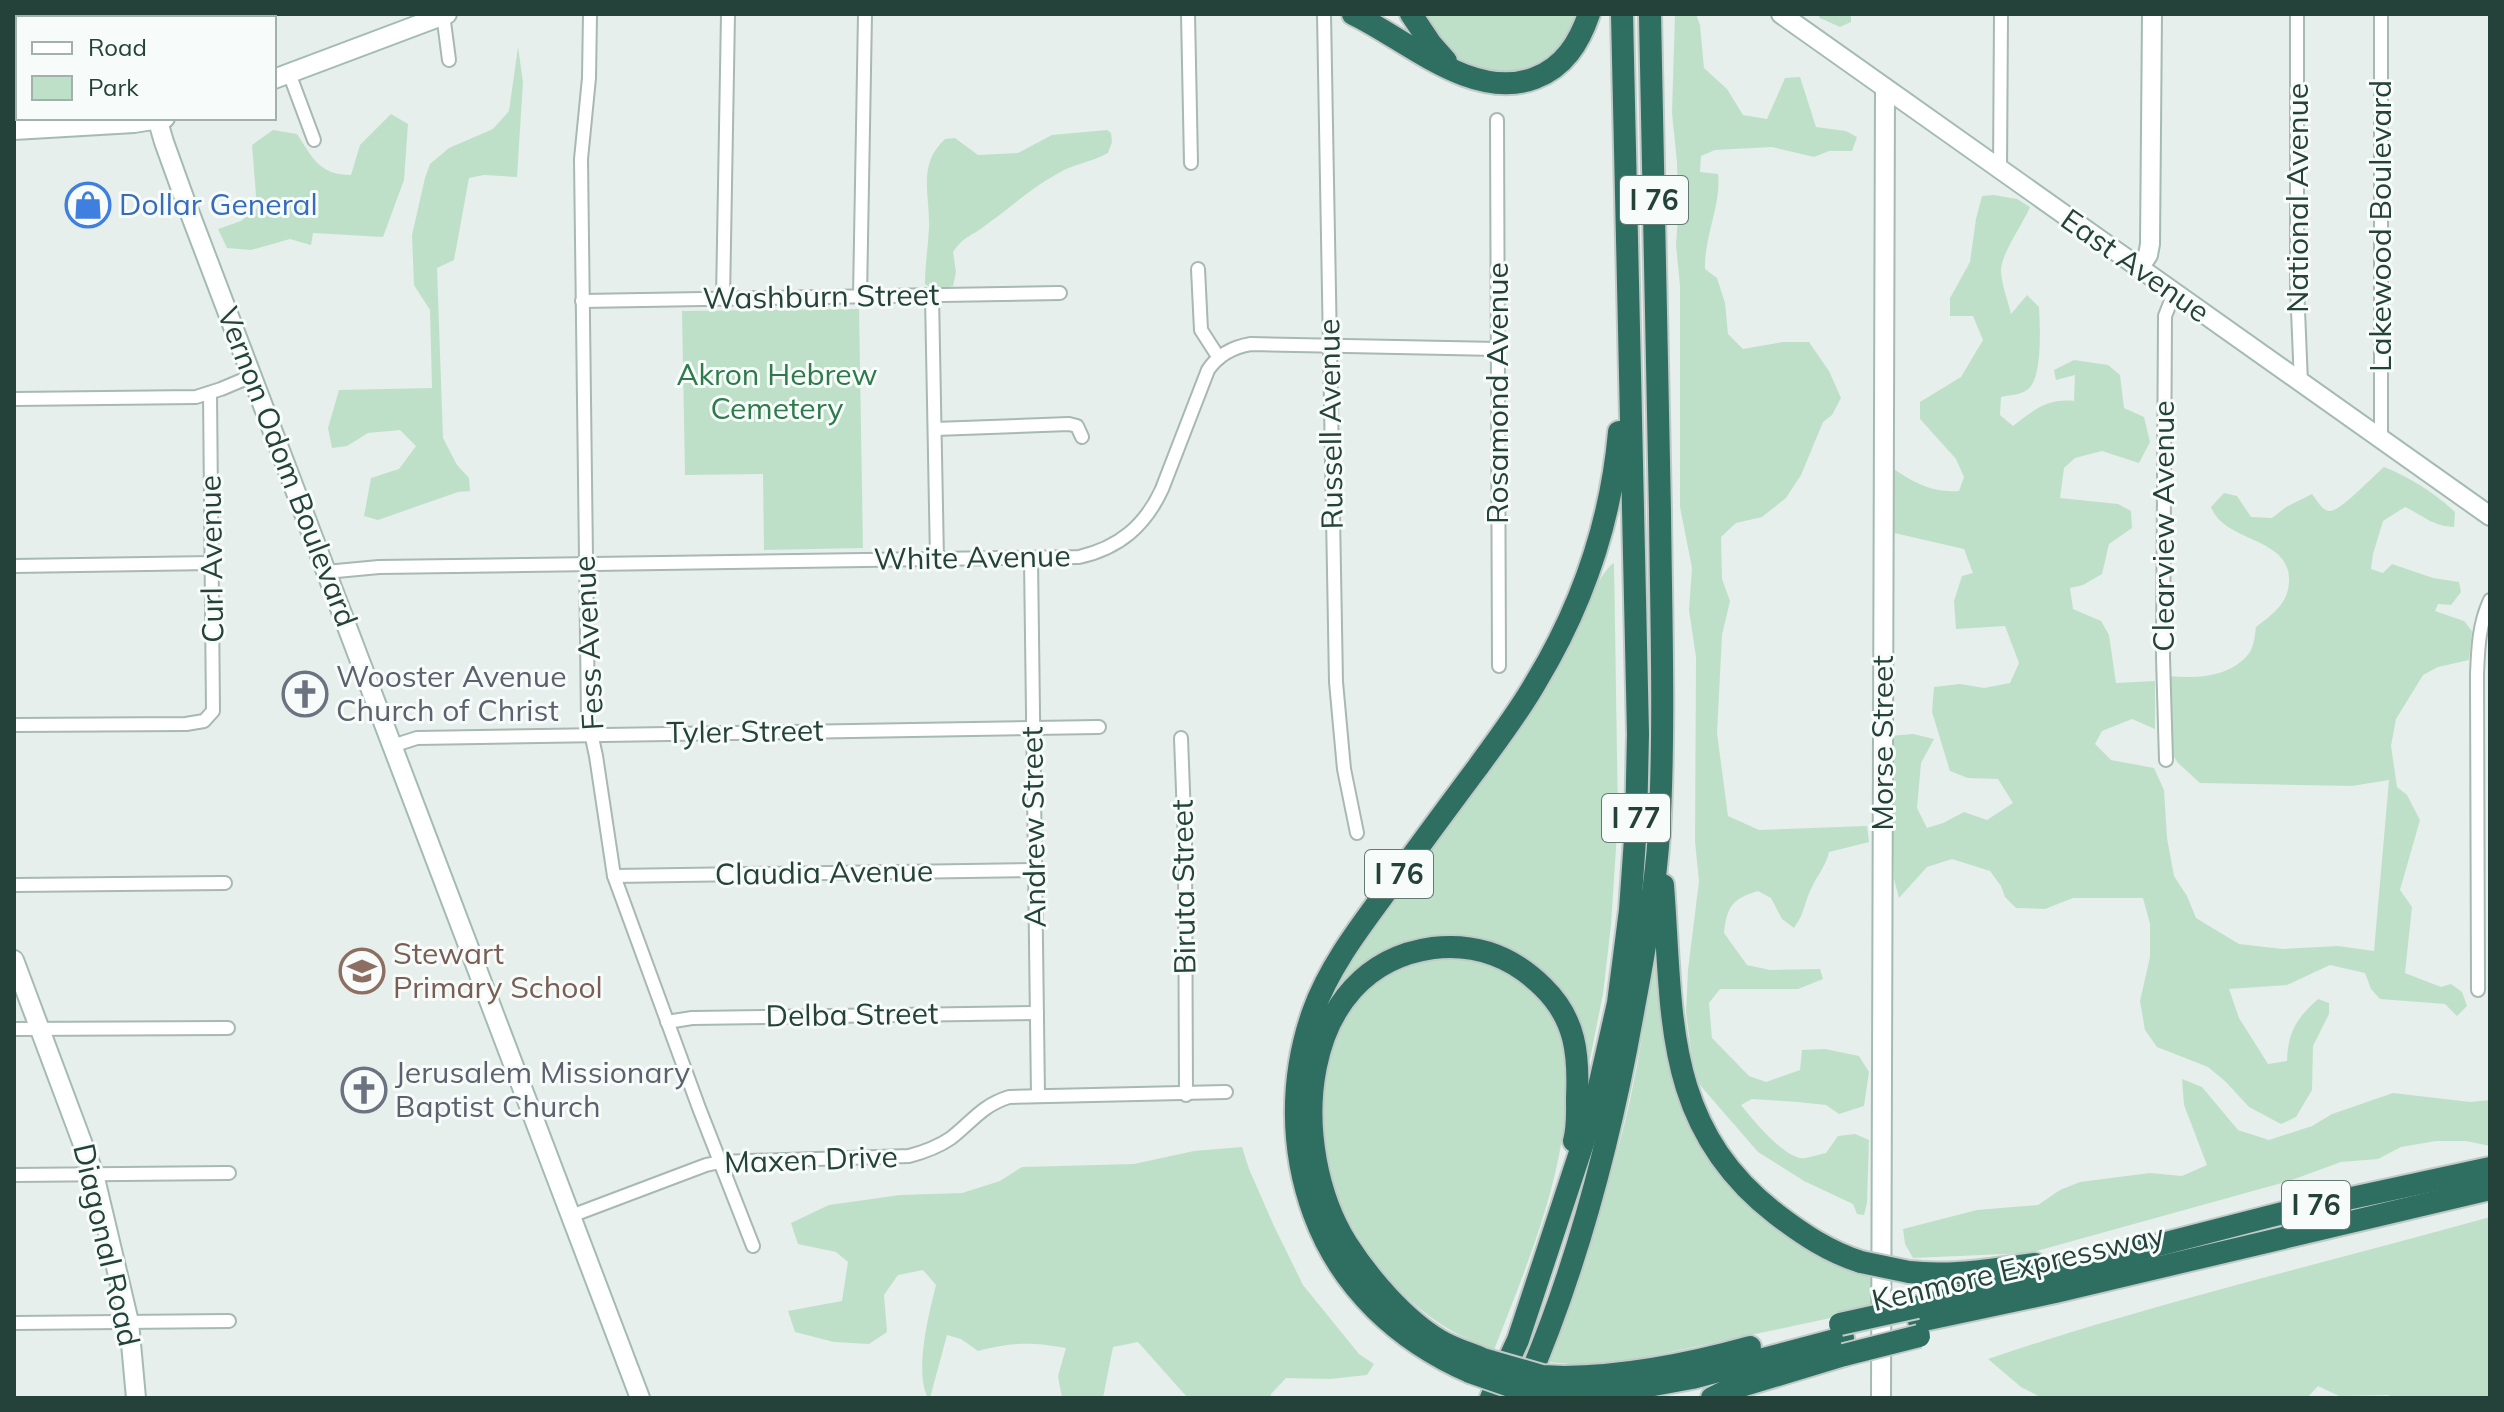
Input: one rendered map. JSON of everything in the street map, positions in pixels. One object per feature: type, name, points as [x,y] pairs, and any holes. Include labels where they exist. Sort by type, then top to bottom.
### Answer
[{"type":"highway","points":[[1353,14],[1452,68],[1483,82],[1498,84],[1527,81],[1554,68],[1573,48],[1589,14]]},
{"type":"highway","points":[[1411,14],[1452,68]]},
{"type":"highway","name":"I 76","points":[[1561,1387],[1536,1395],[1477,1365],[1438,1358],[1378,1314],[1333,1257],[1306,1192],[1295,1117],[1298,1068],[1314,1009],[1334,968],[1358,929],[1519,710],[1559,642],[1595,555],[1617,459],[1628,335],[1622,14]]},
{"type":"highway","name":"I 76","points":[[1650,14],[1663,690],[1659,836],[1672,1030],[1680,1069],[1699,1121],[1721,1159],[1754,1197],[1811,1239],[1861,1262],[1927,1274],[1982,1271],[2143,1249]]},
{"type":"highway","name":"I 77","points":[[1491,1398],[1518,1340],[1593,1113],[1618,1003],[1630,910],[1638,734],[1628,335]]},
{"type":"highway","name":"I 77","points":[[1520,1398],[1541,1351],[1572,1265],[1611,1128],[1645,945],[1659,836]]},
{"type":"highway","points":[[1477,1365],[1438,1340],[1406,1314],[1373,1280],[1346,1243],[1325,1199],[1316,1161],[1314,1070],[1324,1035],[1335,1012],[1352,990],[1385,963],[1407,954],[1447,947],[1484,950],[1511,962],[1535,979],[1563,1010],[1573,1031],[1579,1072],[1576,1133],[1535,1289]]},
{"type":"highway","name":"Kenmore Expressway","points":[[2143,1249],[2287,1212],[2490,1168]]},
{"type":"highway","name":"I 76","points":[[1918,1321],[2105,1288],[2239,1248],[2490,1189]]},
{"type":"highway","points":[[1712,1398],[1842,1339],[1918,1321],[2143,1249]]},
{"type":"highway","points":[[1842,1339],[1918,1321]]},
{"type":"highway","name":"Kenmore Expressway","points":[[1561,1387],[1643,1387],[1692,1378],[1842,1339]]},
{"type":"street","points":[[314,140],[282,76],[445,14],[449,60]]},
{"type":"street","name":"Fess Avenue","points":[[590,14],[589,78],[581,159],[587,713],[614,876],[753,1246]]},
{"type":"street","points":[[723,299],[728,14]]},
{"type":"street","points":[[860,297],[865,14]]},
{"type":"street","points":[[1188,14],[1191,163]]},
{"type":"street","name":"Russell Avenue","points":[[1324,14],[1336,682],[1344,769],[1357,833]]},
{"type":"street","name":"East Avenue","points":[[1781,14],[2490,516]]},
{"type":"street","points":[[2000,170],[2001,14]]},
{"type":"street","points":[[2139,268],[2148,255],[2150,244],[2152,14]]},
{"type":"street","name":"National Avenue","points":[[2297,14],[2297,286],[2301,383]]},
{"type":"street","name":"Lakewood Boulevard","points":[[2381,14],[2381,438]]},
{"type":"street","name":"Morse Street","points":[[1881,1398],[1885,89]]},
{"type":"street","points":[[14,130],[136,120]]},
{"type":"street","name":"Vernon Odom Boulevard","points":[[161,120],[186,203],[640,1398]]},
{"type":"street","name":"Rosamond Avenue","points":[[1497,120],[1499,666]]},
{"type":"street","points":[[1198,269],[1201,330],[1219,358],[1234,348],[1251,344],[1498,349]]},
{"type":"street","name":"Washburn Street","points":[[582,301],[1060,293]]},
{"type":"street","name":"Clearview Avenue","points":[[2166,760],[2163,657],[2165,316],[2174,293]]},
{"type":"street","points":[[932,296],[937,560]]},
{"type":"street","name":"White Avenue","points":[[326,572],[379,567],[1031,559],[1091,554],[1113,546],[1132,534],[1156,503],[1208,370],[1219,358]]},
{"type":"street","points":[[14,399],[179,398],[210,393],[252,376]]},
{"type":"street","name":"Curl Avenue","points":[[14,725],[186,724],[204,721],[213,711],[210,393]]},
{"type":"street","points":[[935,429],[1069,424],[1077,426],[1082,437]]},
{"type":"street","name":"Andrew Street","points":[[1031,559],[1038,1096]]},
{"type":"street","points":[[14,566],[212,563]]},
{"type":"street","points":[[2478,990],[2477,674],[2482,619],[2490,600]]},
{"type":"street","name":"Tyler Street","points":[[392,746],[417,738],[1099,727]]},
{"type":"street","name":"Biruta Street","points":[[1181,738],[1185,843],[1186,1095]]},
{"type":"street","name":"Claudia Avenue","points":[[614,876],[1035,870]]},
{"type":"street","points":[[14,885],[225,883]]},
{"type":"street","name":"Diagonal Road","points":[[14,960],[94,1174],[129,1322],[136,1398]]},
{"type":"street","name":"Delba Street","points":[[667,1022],[708,1018],[1037,1013]]},
{"type":"street","points":[[14,1029],[228,1028]]},
{"type":"street","name":"Maxen Drive","points":[[571,1216],[720,1162],[909,1156],[938,1146],[985,1107],[1009,1097],[1226,1092]]},
{"type":"street","points":[[14,1175],[229,1173]]},
{"type":"street","points":[[14,1323],[229,1321]]},
{"type":"green space","points":[[146,14],[217,14],[216,16]]},
{"type":"green space","points":[[1418,14],[1581,14],[1576,30],[1543,68],[1491,78],[1454,59]]},
{"type":"green space","points":[[1675,14],[1696,14],[1704,68],[1727,89],[1743,115],[1767,119],[1785,78],[1800,77],[1816,127],[1846,131],[1857,137],[1852,151],[1829,151],[1814,157],[1772,147],[1715,150],[1701,156],[1700,172],[1718,174],[1718,196],[1705,269],[1717,278],[1725,303],[1728,334],[1743,349],[1783,342],[1809,342],[1829,371],[1841,398],[1832,415],[1823,422],[1801,475],[1786,498],[1762,517],[1736,523],[1721,537],[1722,579],[1730,601],[1722,635],[1717,733],[1728,816],[1759,830],[1867,826],[1869,842],[1829,852],[1794,928],[1782,919],[1771,898],[1758,891],[1732,905],[1724,933],[1747,965],[1770,970],[1820,969],[1823,979],[1798,989],[1720,989],[1709,1003],[1712,1038],[1749,1076],[1766,1082],[1800,1070],[1802,1050],[1825,1049],[1859,1056],[1869,1072],[1864,1106],[1839,1114],[1826,1105],[1798,1102],[1752,1099],[1741,1105],[1776,1143],[1800,1158],[1826,1153],[1838,1136],[1855,1134],[1869,1140],[1864,1215],[1857,1214],[1853,1204],[1804,1181],[1758,1152],[1699,1084],[1692,1057],[1686,1013],[1699,881],[1695,842],[1696,657],[1689,610],[1692,568],[1680,507],[1680,286],[1676,245],[1677,162],[1672,113]]},
{"type":"green space","points":[[1817,14],[1851,14],[1851,22],[1840,27]]},
{"type":"green space","points":[[518,47],[523,82],[517,177],[484,175],[469,178],[454,260],[437,268],[443,438],[457,465],[469,478],[470,491],[458,492],[378,520],[364,516],[371,478],[399,469],[416,446],[400,430],[368,433],[347,446],[332,448],[328,428],[339,390],[432,388],[430,310],[414,285],[412,235],[425,178],[430,164],[449,148],[493,129],[509,111]]},
{"type":"green space","points":[[391,114],[408,124],[404,180],[383,237],[313,233],[311,245],[290,239],[251,250],[227,248],[218,229],[241,221],[257,208],[252,145],[273,130],[297,134],[318,164],[331,172],[351,175],[360,145]]},
{"type":"green space","points":[[1107,130],[1111,133],[1112,142],[1108,153],[1047,180],[961,242],[953,252],[956,272],[953,286],[934,290],[925,284],[929,228],[928,170],[936,149],[945,139],[955,138],[978,155],[1018,153],[1052,135]]},
{"type":"green space","points":[[1982,196],[2017,199],[2030,207],[2005,255],[2001,275],[2011,314],[2027,295],[2039,307],[2040,327],[2038,364],[2032,384],[2021,393],[2001,397],[2000,415],[2013,426],[2049,403],[2074,401],[2075,375],[2056,380],[2054,370],[2074,360],[2108,365],[2120,375],[2124,408],[2144,417],[2150,442],[2139,463],[2102,451],[2075,458],[2064,468],[2060,498],[2118,504],[2131,511],[2132,528],[2109,544],[2102,574],[2083,585],[2070,588],[2073,609],[2101,621],[2109,635],[2116,683],[2155,681],[2155,729],[2132,719],[2102,731],[2095,744],[2111,760],[2154,768],[2164,790],[2167,838],[2174,876],[2196,918],[2239,944],[2283,949],[2338,946],[2374,951],[2389,780],[2352,786],[2200,783],[2178,763],[2171,752],[2169,676],[2213,674],[2234,667],[2250,652],[2256,627],[2279,607],[2289,586],[2286,564],[2278,554],[2229,527],[2218,519],[2211,507],[2224,493],[2237,496],[2251,517],[2272,518],[2312,494],[2322,507],[2330,511],[2349,499],[2384,467],[2421,486],[2455,512],[2454,527],[2434,523],[2405,507],[2383,521],[2371,569],[2383,573],[2392,564],[2433,578],[2459,582],[2461,592],[2451,605],[2438,604],[2435,611],[2464,621],[2472,631],[2469,660],[2438,667],[2423,675],[2396,719],[2391,746],[2397,787],[2407,795],[2420,820],[2400,890],[2412,907],[2405,973],[2441,987],[2451,984],[2462,992],[2467,1006],[2457,1016],[2445,1004],[2380,999],[2371,989],[2365,973],[2330,965],[2287,985],[2229,989],[2239,1018],[2268,1064],[2287,1061],[2289,1041],[2304,1012],[2318,999],[2329,1003],[2329,1014],[2313,1046],[2312,1090],[2296,1117],[2281,1124],[2249,1107],[2208,1067],[2157,1047],[2145,1030],[2140,1001],[2150,957],[2150,924],[2143,898],[2073,898],[2045,909],[2016,908],[2005,897],[1990,871],[1952,859],[1927,867],[1899,898],[1894,879],[1890,736],[1913,734],[1934,739],[1921,763],[1917,808],[1927,828],[1964,812],[1987,820],[2013,803],[1998,779],[1968,778],[1950,771],[1932,712],[1934,687],[1960,684],[1984,688],[2010,683],[2019,663],[2005,626],[1956,629],[1954,601],[1962,576],[1973,573],[1964,549],[1890,532],[1891,467],[1915,482],[1940,490],[1959,491],[1964,477],[1956,459],[1920,419],[1920,402],[1961,377],[1983,340],[1973,316],[1950,316],[1950,298],[1970,262]]},
{"type":"green space","name":"Akron Hebrew Cemetery","points":[[859,309],[863,548],[764,550],[763,474],[685,475],[682,311]]},
{"type":"green space","points":[[1614,563],[1618,817],[1611,925],[1603,994],[1590,1059],[1586,1058],[1574,1010],[1548,977],[1533,963],[1500,944],[1465,936],[1427,939],[1387,951],[1357,972],[1320,1017],[1334,985],[1374,923],[1538,699],[1558,666],[1600,580]]},
{"type":"green space","points":[[1653,949],[1657,949],[1661,1025],[1669,1070],[1681,1107],[1697,1141],[1743,1201],[1772,1225],[1803,1247],[1873,1278],[1873,1306],[1840,1312],[1840,1316],[1638,1359],[1581,1365],[1548,1362],[1593,1232],[1622,1133],[1641,1043]]},
{"type":"green space","points":[[1455,957],[1491,962],[1514,974],[1555,1015],[1567,1042],[1566,1111],[1553,1181],[1544,1216],[1494,1350],[1470,1341],[1427,1315],[1375,1262],[1348,1219],[1336,1192],[1323,1128],[1327,1061],[1337,1031],[1352,1004],[1374,982],[1393,971],[1423,961]]},
{"type":"green space","points":[[2182,1079],[2202,1087],[2238,1130],[2269,1140],[2393,1093],[2470,1102],[2490,1100],[2490,1146],[2466,1141],[2436,1141],[2401,1147],[2378,1159],[2341,1162],[2289,1181],[2029,1253],[1913,1258],[1905,1244],[1903,1229],[1977,1210],[2038,1205],[2060,1190],[2080,1182],[2150,1173],[2182,1176],[2207,1165],[2184,1105]]},
{"type":"green space","points":[[1242,1147],[1274,1226],[1303,1285],[1359,1354],[1374,1364],[1367,1375],[1330,1379],[1286,1378],[1271,1398],[1195,1398],[1186,1396],[1138,1342],[1113,1347],[1103,1398],[1062,1398],[1058,1376],[1066,1348],[1022,1344],[978,1351],[961,1339],[947,1335],[928,1398],[922,1373],[923,1358],[936,1285],[923,1270],[898,1275],[884,1295],[887,1332],[869,1344],[834,1342],[795,1332],[788,1311],[842,1301],[848,1262],[836,1252],[798,1244],[791,1223],[829,1205],[900,1195],[962,1193],[1000,1181],[1022,1167],[1134,1164],[1194,1151]]},
{"type":"green space","points":[[2490,1217],[2490,1398],[2339,1396],[2318,1386],[2307,1398],[2042,1398],[2021,1387],[1988,1359],[2175,1302]]},
{"type":"place","name":"Dollar General","points":[[88,205]]},
{"type":"place","name":"Wooster Avenue Church of Christ","points":[[305,694]]},
{"type":"place","name":"Stewart Primary School","points":[[362,971]]},
{"type":"place","name":"Jerusalem Missionary Baptist Church","points":[[364,1090]]}]
